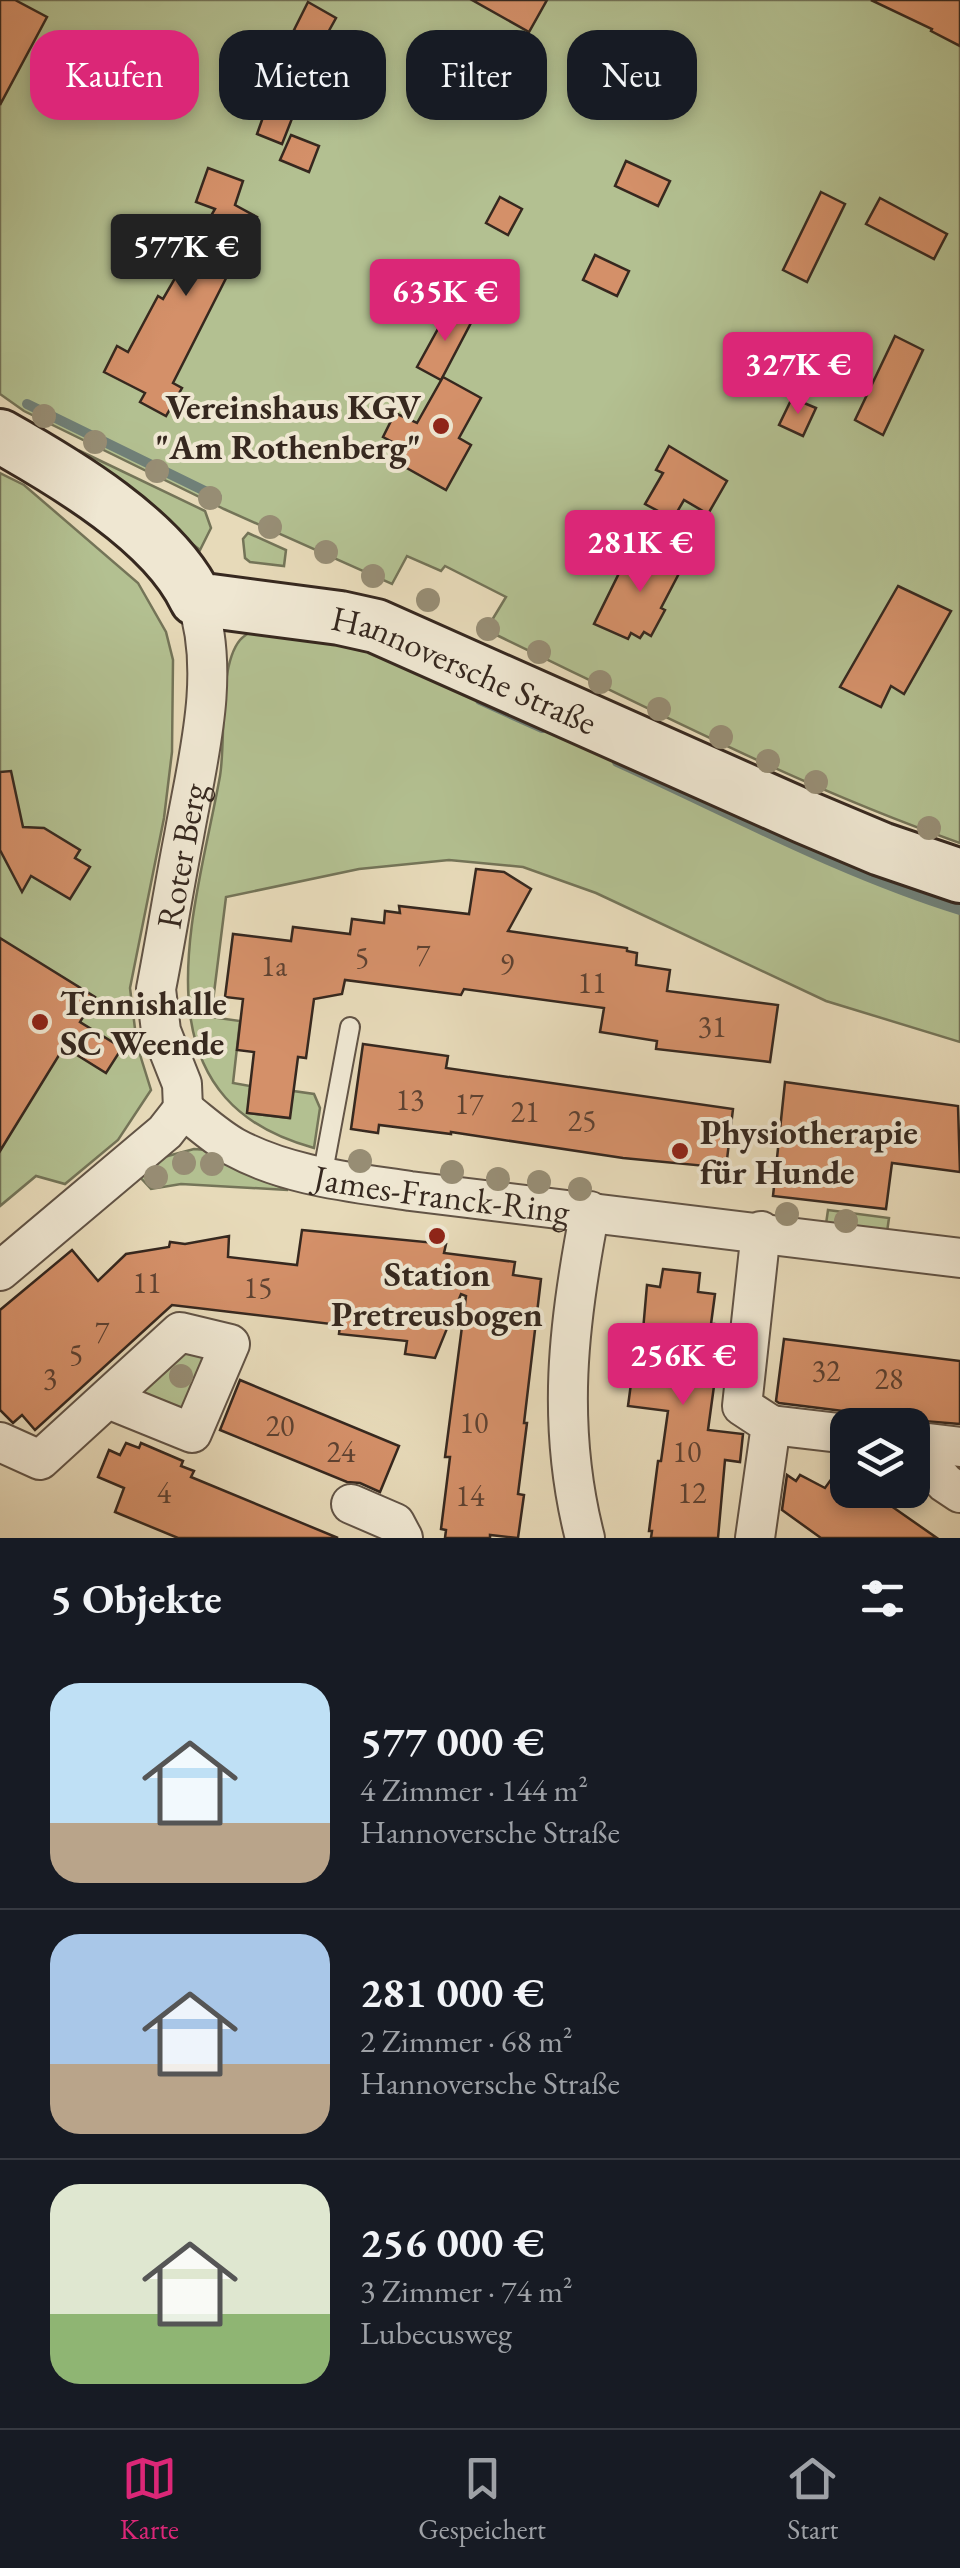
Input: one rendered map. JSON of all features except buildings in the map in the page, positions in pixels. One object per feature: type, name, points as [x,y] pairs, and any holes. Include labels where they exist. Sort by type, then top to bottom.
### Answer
[{"type":"street","points":[[0,436],[60,470],[123,518],[181,572],[196,599]]},
{"type":"street","name":"Hannoversche Straße","points":[[196,599],[340,618],[390,632],[805,818],[960,876]]},
{"type":"street","name":"Roter Berg","points":[[183,1109],[182,1084],[161,1031],[156,989],[203,722],[206,663],[196,599]]},
{"type":"street","points":[[0,1271],[165,1132],[183,1109]]},
{"type":"street","name":"James-Franck-Ring","points":[[183,1109],[233,1147],[322,1177],[960,1258]]},
{"type":"street","points":[[585,1538],[569,1463],[566,1391],[590,1211]]},
{"type":"street","points":[[761,1231],[742,1406],[771,1426],[830,1432]]},
{"type":"street","points":[[0,1442],[40,1460],[180,1332],[230,1344],[207,1442],[108,1399]]},
{"type":"street","points":[[756,1538],[771,1426]]},
{"type":"street","points":[[930,1445],[960,1447]]},
{"type":"street","points":[[930,1466],[960,1494]]},
{"type":"street","points":[[351,1504],[396,1523],[403,1538]]},
{"type":"lane","points":[[322,1177],[350,1027]]},
{"type":"green space","points":[[0,0],[960,0],[960,843],[779,770],[486,630],[506,597],[445,566],[441,571],[407,556],[392,584],[224,509],[24,411],[0,394]]},
{"type":"green space","points":[[80,451],[205,511],[211,528],[200,550],[79,454]]},
{"type":"green space","points":[[0,473],[24,485],[138,583],[166,632],[173,660],[172,752],[164,818],[130,988],[137,1045],[151,1090],[118,1140],[65,1184],[36,1176],[0,1206]]},
{"type":"green space","points":[[248,533],[286,550],[284,566],[245,558],[243,539]]},
{"type":"green space","points":[[266,623],[368,641],[960,901],[960,1042],[826,1001],[596,893],[523,867],[449,860],[359,869],[226,897],[211,1017],[240,1021],[233,1083],[250,1086],[248,1113],[289,1118],[293,1091],[314,1094],[320,1108],[314,1148],[256,1123],[217,1088],[196,1044],[188,994],[198,884],[222,761],[228,667],[240,640]]},
{"type":"green space","points":[[194,1149],[207,1150],[250,1175],[288,1190],[181,1184],[151,1189],[138,1175],[164,1157]]},
{"type":"green space","points":[[828,1210],[889,1218],[887,1232],[826,1224]]},
{"type":"green space","points":[[190,1348],[206,1359],[186,1408],[176,1410],[141,1395],[141,1388]]},
{"type":"waterway","points":[[27,404],[217,497]]},
{"type":"waterway","points":[[480,700],[542,728]]},
{"type":"waterway","points":[[617,762],[829,860],[960,910]]},
{"type":"place","name":"Vereinshaus KGV \"Am Rothenberg\"","points":[[441,426]]},
{"type":"place","name":"Tennishalle SC Weende","points":[[40,1022]]},
{"type":"place","name":"Physiotherapie für Hunde","points":[[680,1151]]},
{"type":"place","name":"Station Pretreusbogen","points":[[437,1236]]}]
